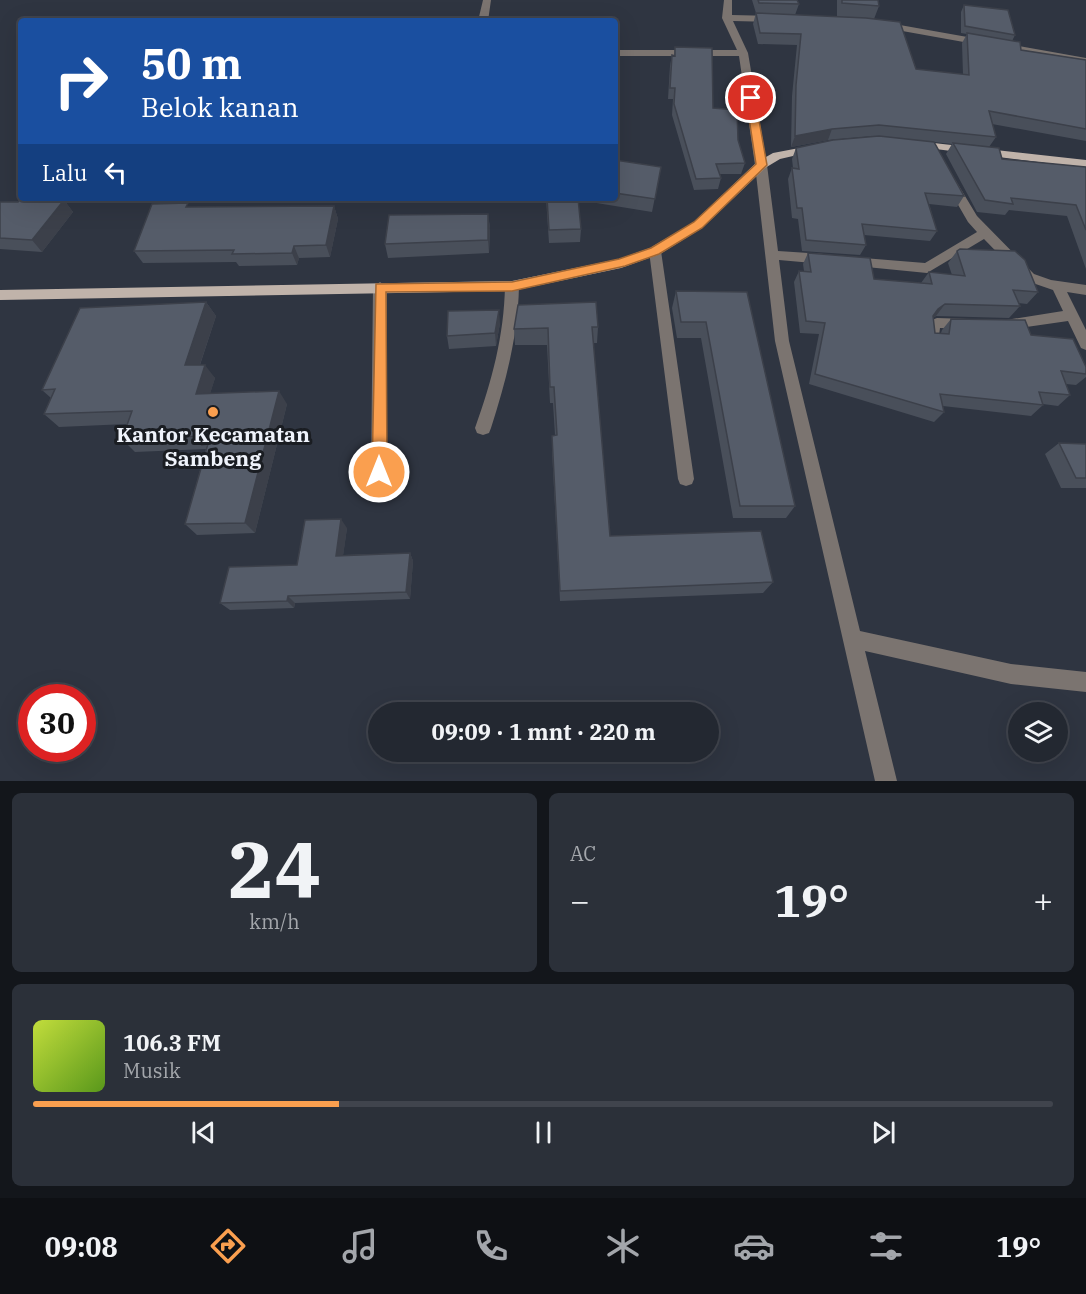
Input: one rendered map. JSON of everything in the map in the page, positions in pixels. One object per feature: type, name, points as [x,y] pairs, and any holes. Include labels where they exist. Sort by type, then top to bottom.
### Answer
[{"type":"main road","points":[[898,143],[1086,164]]},
{"type":"main road","points":[[0,295],[512,286],[621,263],[655,251],[698,225],[761,165],[777,156],[828,145]]},
{"type":"street","points":[[484,18],[487,0]]},
{"type":"street","points":[[728,0],[727,18],[743,53],[761,165],[782,341],[886,781]]},
{"type":"street","points":[[727,18],[783,20]]},
{"type":"street","points":[[872,24],[913,29],[1086,61]]},
{"type":"street","points":[[618,54],[743,53]]},
{"type":"street","points":[[933,146],[968,213],[984,233],[1029,277],[1042,284],[1086,290]]},
{"type":"street","points":[[773,255],[927,268],[984,233]]},
{"type":"street","points":[[655,251],[686,478]]},
{"type":"street","points":[[483,428],[499,381],[510,334],[512,286]]},
{"type":"street","points":[[379,472],[380,287]]},
{"type":"street","points":[[1058,287],[1086,344]]},
{"type":"street","points":[[933,339],[933,327],[937,323],[1010,325],[1072,315]]},
{"type":"street","points":[[852,639],[1011,674],[1086,682]]},
{"type":"building","points":[[758,0],[797,0],[799,4],[759,3]]},
{"type":"building","points":[[842,0],[878,0],[879,6],[842,3]]},
{"type":"building","points":[[964,5],[1008,10],[1015,35],[965,26]]},
{"type":"building","points":[[756,13],[866,18],[900,22],[916,69],[969,75],[967,33],[1020,42],[1021,50],[1086,60],[1086,129],[989,111],[996,137],[879,125],[832,129],[795,136],[796,85],[801,34],[760,33]]},
{"type":"building","points":[[675,47],[712,48],[713,108],[737,110],[738,140],[745,163],[716,164],[721,178],[696,179],[674,104],[675,88],[670,88],[672,55],[675,56]]},
{"type":"building","points":[[879,136],[934,142],[964,196],[925,193],[937,231],[862,224],[866,245],[806,240],[802,208],[797,208],[792,168],[799,169],[796,148],[833,140]]},
{"type":"building","points":[[953,143],[999,148],[1002,159],[1086,167],[1086,230],[1076,205],[1011,198],[1013,204],[985,200]]},
{"type":"building","points":[[618,160],[661,167],[655,199],[618,193]]},
{"type":"building","points":[[63,201],[32,240],[0,238],[0,202]]},
{"type":"building","points":[[547,201],[578,201],[581,229],[549,230]]},
{"type":"building","points":[[188,203],[186,207],[334,206],[326,245],[294,246],[292,253],[232,254],[234,250],[134,251],[152,204]]},
{"type":"building","points":[[488,214],[488,240],[385,244],[389,215]]},
{"type":"building","points":[[960,249],[1015,251],[1025,260],[1038,292],[1013,290],[1020,306],[945,304],[933,316],[935,333],[949,334],[951,319],[1025,320],[1031,335],[1073,339],[1086,367],[1086,374],[1061,371],[1070,395],[1039,392],[1043,405],[940,394],[944,412],[815,374],[825,323],[806,321],[799,271],[811,272],[808,253],[870,258],[874,279],[932,284],[929,272],[965,276],[957,251]]},
{"type":"building","points":[[676,291],[747,292],[795,506],[740,506],[706,322],[681,322]]},
{"type":"building","points":[[206,302],[185,365],[205,365],[196,394],[279,391],[245,523],[185,524],[208,444],[202,445],[205,436],[122,439],[132,411],[44,414],[55,389],[42,390],[80,308]]},
{"type":"building","points":[[596,302],[598,327],[592,327],[610,536],[761,531],[773,582],[560,591],[552,436],[557,435],[554,387],[550,387],[548,328],[514,329],[518,305]]},
{"type":"building","points":[[499,310],[495,333],[447,336],[448,311]]},
{"type":"building","points":[[1059,443],[1086,444],[1086,478],[1076,478]]},
{"type":"building","points":[[341,519],[336,556],[410,553],[406,592],[288,596],[287,601],[220,603],[229,567],[297,565],[305,520]]},
{"type":"place","name":"Kantor Kecamatan Sambeng","points":[[213,412]]},
{"type":"route","points":[[379,472],[380,287],[512,286],[621,263],[655,251],[698,225],[761,165],[751,98]]}]
